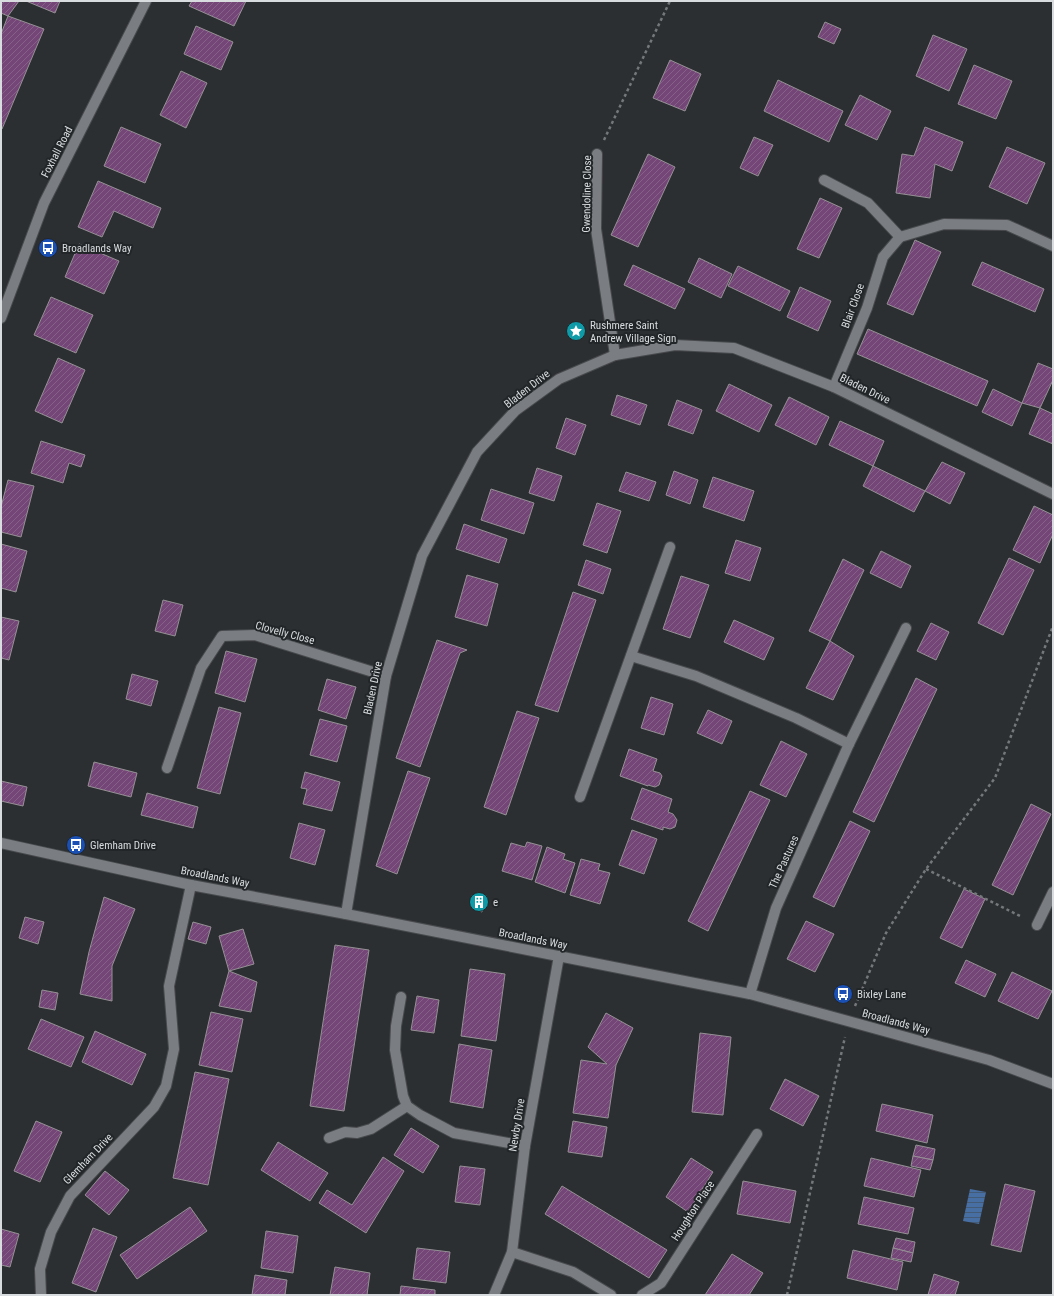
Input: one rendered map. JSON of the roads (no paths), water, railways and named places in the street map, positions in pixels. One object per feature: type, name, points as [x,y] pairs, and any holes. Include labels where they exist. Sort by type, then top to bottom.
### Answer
[{"type":"street","name":"Foxhall Road","points":[[1,318],[44,203],[146,1]]},
{"type":"street","name":"Gwendoline Close","points":[[598,154],[596,229],[615,354]]},
{"type":"street","points":[[824,180],[868,203],[900,237],[944,224],[1007,225],[1053,246]]},
{"type":"street","name":"Blair Close","points":[[834,387],[867,308],[883,257],[900,237]]},
{"type":"street","name":"Bladen Drive","points":[[346,914],[386,676],[422,556],[477,452],[515,411],[559,379],[615,354],[675,345],[734,348],[834,387],[1053,494]]},
{"type":"street","points":[[580,797],[670,547]]},
{"type":"street","name":"The Pastures","points":[[750,994],[776,908],[849,744],[906,628]]},
{"type":"street","name":"Clovelly Close","points":[[167,768],[201,668],[222,636],[255,635],[386,676]]},
{"type":"street","points":[[631,656],[696,676],[796,718],[849,744]]},
{"type":"street","name":"Broadlands Way","points":[[1,843],[191,885],[346,914],[750,994],[989,1060],[1053,1084]]},
{"type":"street","name":"Glemham Drive","points":[[41,1295],[40,1269],[51,1232],[70,1196],[154,1107],[166,1086],[174,1049],[169,986],[191,885]]},
{"type":"street","points":[[1037,925],[1053,892]]},
{"type":"street","name":"Newby Drive","points":[[494,1295],[512,1252],[525,1146],[559,956]]},
{"type":"street","points":[[401,998],[396,1026],[395,1050],[402,1096],[407,1106],[426,1119],[454,1133],[525,1146]]},
{"type":"street","points":[[329,1138],[345,1132],[357,1133],[371,1129],[407,1106]]},
{"type":"street","name":"Houghton Place","points":[[642,1295],[661,1283],[757,1134]]},
{"type":"street","points":[[512,1252],[573,1272],[611,1295]]},
{"type":"water","points":[[970,1189],[986,1192],[979,1224],[963,1221]]},
{"type":"place","name":"Broadlands Way","points":[[48,248]]},
{"type":"place","name":"Rushmere Saint Andrew Village Sign","points":[[576,331]]},
{"type":"place","name":"Glemham Drive","points":[[76,845]]},
{"type":"place","name":"e","points":[[479,902]]},
{"type":"place","name":"Bixley Lane","points":[[843,994]]}]
